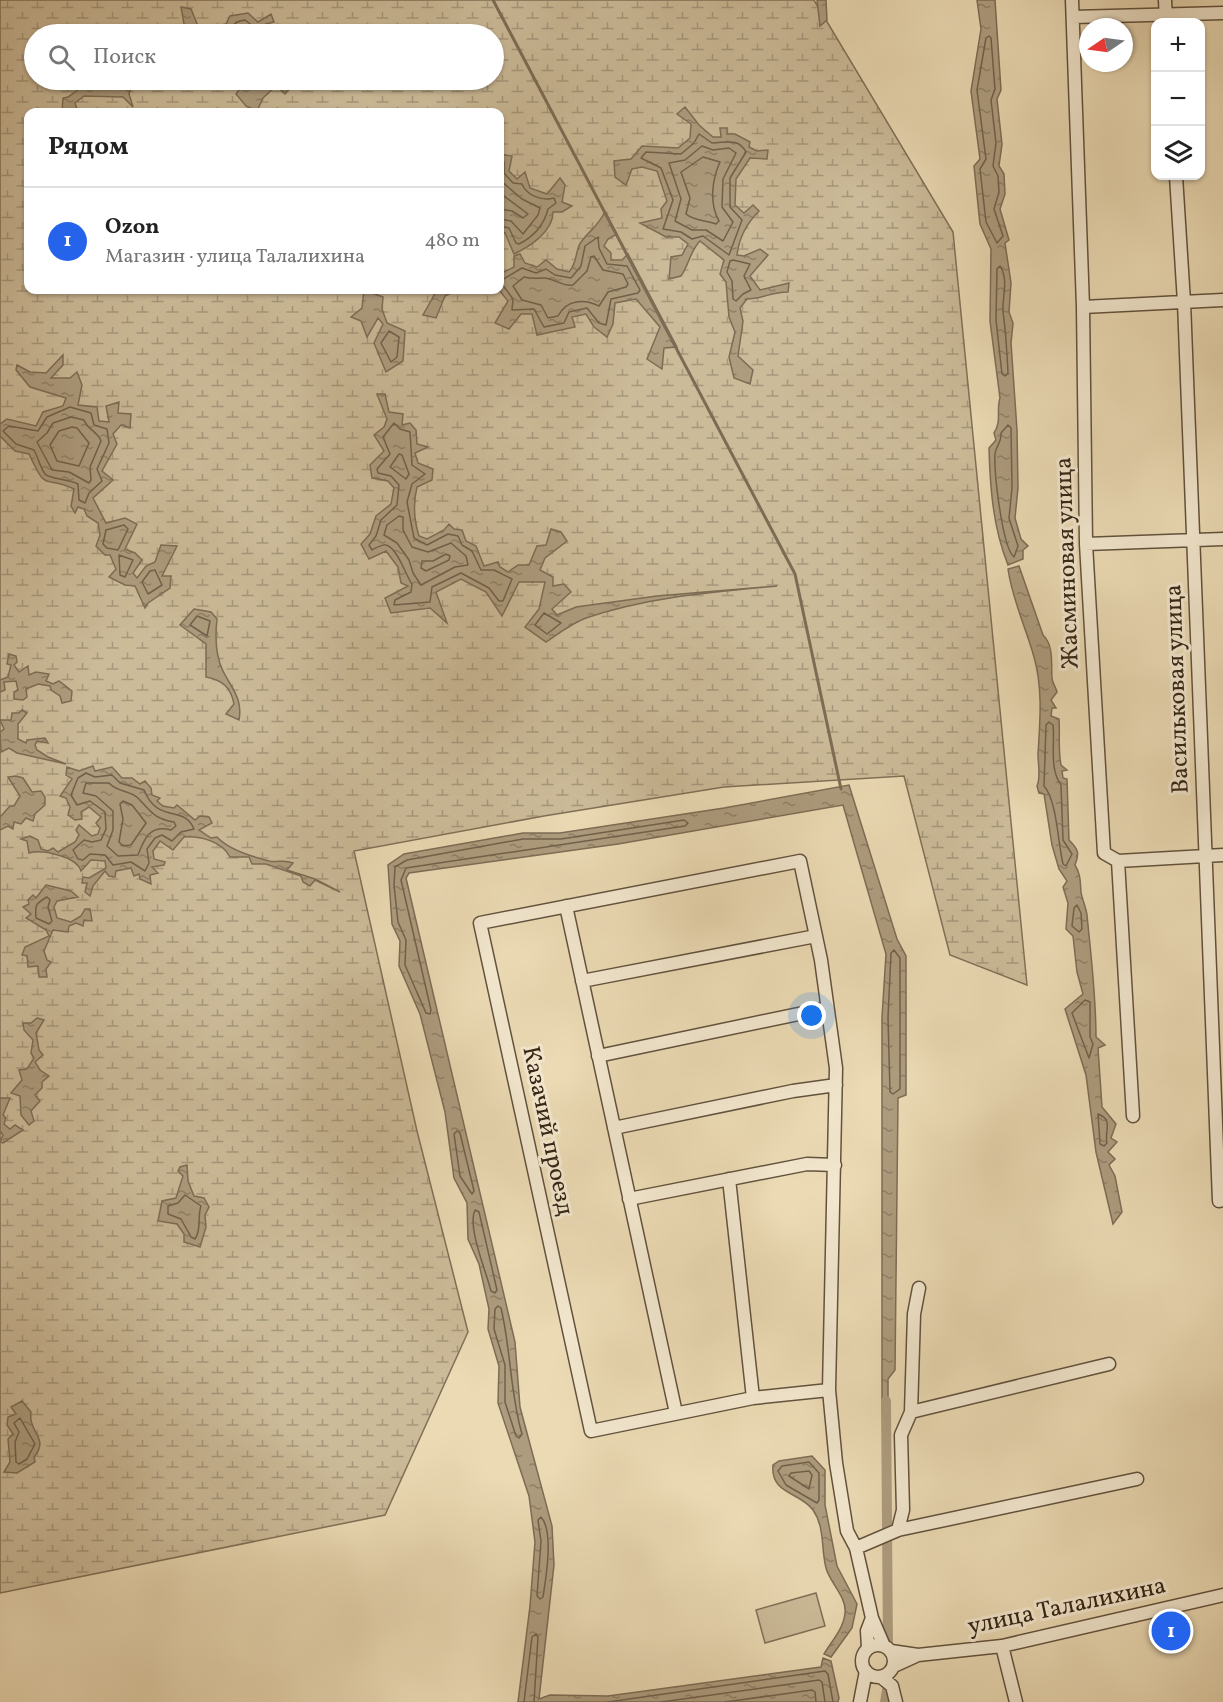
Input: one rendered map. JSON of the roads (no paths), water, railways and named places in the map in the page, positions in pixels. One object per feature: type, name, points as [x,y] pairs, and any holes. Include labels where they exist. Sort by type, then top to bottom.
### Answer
[{"type":"street","name":"Жасминовая улица","points":[[1072,0],[1083,307],[1086,544],[1104,853],[1118,861]]},
{"type":"street","points":[[1165,0],[1166,18]]},
{"type":"street","points":[[1176,18],[1223,13]]},
{"type":"street","points":[[1073,17],[1151,19]]},
{"type":"street","name":"Васильковая улица","points":[[1176,180],[1184,302],[1221,1201]]},
{"type":"street","points":[[1083,307],[1223,300]]},
{"type":"street","points":[[1086,544],[1223,539]]},
{"type":"street","points":[[1133,1116],[1118,861],[1223,855]]},
{"type":"street","name":"Казачий проезд","points":[[816,936],[800,861],[480,923],[591,1431],[753,1398],[829,1390]]},
{"type":"street","points":[[566,906],[676,1413]]},
{"type":"street","points":[[582,981],[816,936],[836,1085],[829,1390],[847,1531],[856,1548],[872,1618],[894,1658],[894,1666]]},
{"type":"street","points":[[598,1056],[827,1008]]},
{"type":"street","points":[[614,1128],[793,1090],[836,1085]]},
{"type":"street","points":[[629,1198],[807,1164],[835,1165]]},
{"type":"street","points":[[729,1179],[753,1398]]},
{"type":"street","points":[[898,1530],[903,1510],[901,1435],[911,1412],[914,1314],[919,1288]]},
{"type":"street","points":[[911,1412],[1109,1364]]},
{"type":"street","points":[[856,1548],[898,1530],[1137,1479]]},
{"type":"street","name":"улица Талалихина","points":[[918,1655],[1002,1646],[1223,1595]]},
{"type":"street","points":[[868,1648],[867,1631],[872,1618]]},
{"type":"street","points":[[896,1702],[892,1686],[881,1677],[866,1671],[862,1663],[863,1655],[868,1648],[876,1645],[918,1655]]},
{"type":"street","points":[[1002,1646],[1016,1702]]},
{"type":"street","points":[[881,1677],[894,1666],[918,1655]]},
{"type":"street","points":[[861,1702],[860,1692],[866,1671]]},
{"type":"water","points":[[817,0],[826,0],[827,20],[820,26]]},
{"type":"water","points":[[977,0],[995,0],[1001,90],[997,99],[1002,144],[999,166],[1004,174],[1005,194],[1000,209],[1009,240],[1005,243],[1011,283],[1009,312],[1013,323],[1011,343],[1018,488],[1015,518],[1021,539],[1028,546],[1023,550],[1023,559],[1008,565],[999,537],[990,478],[989,448],[996,440],[994,433],[998,424],[1000,398],[990,321],[991,249],[980,224],[974,166],[980,159],[971,91],[981,29]]},
{"type":"water","points":[[181,7],[191,9],[197,24],[184,24]]},
{"type":"water","points":[[248,13],[258,22],[271,14],[274,22],[226,24],[230,16]]},
{"type":"water","points":[[78,90],[130,90],[133,107],[123,97],[84,96],[75,103],[77,108],[62,108],[63,98]]},
{"type":"water","points":[[239,90],[272,90],[263,98],[258,108],[246,106],[236,94]]},
{"type":"water","points":[[685,107],[699,125],[713,137],[721,137],[720,128],[727,128],[727,134],[735,134],[750,142],[749,147],[757,151],[768,150],[767,159],[750,158],[736,179],[735,205],[744,213],[753,205],[759,211],[744,231],[737,255],[744,256],[760,249],[768,255],[750,276],[760,290],[789,283],[788,292],[747,299],[740,308],[743,321],[738,356],[753,370],[750,384],[734,378],[729,357],[735,332],[729,317],[726,282],[720,274],[724,260],[700,241],[681,276],[669,279],[671,257],[682,255],[688,244],[679,237],[666,237],[640,223],[662,218],[661,209],[667,201],[657,171],[642,167],[632,169],[626,185],[615,177],[614,161],[631,159],[642,146],[678,148],[690,138],[691,124],[677,114]]},
{"type":"water","points":[[504,155],[512,156],[509,171],[517,179],[525,172],[530,188],[547,194],[560,178],[565,185],[562,202],[572,206],[562,212],[553,212],[545,232],[533,243],[514,254],[505,233]]},
{"type":"water","points":[[605,212],[617,234],[608,239],[604,246],[611,253],[611,260],[622,260],[628,254],[677,347],[664,348],[662,369],[647,359],[660,327],[636,299],[615,303],[613,324],[607,337],[594,327],[586,314],[572,317],[575,327],[537,335],[532,314],[521,314],[509,329],[495,323],[508,301],[502,294],[504,272],[514,267],[514,256],[520,254],[525,263],[537,267],[546,260],[557,269],[569,272],[581,242]]},
{"type":"water","points":[[364,294],[383,297],[382,309],[387,323],[405,331],[403,361],[386,372],[374,343],[383,324],[378,318],[367,337],[361,321],[351,317],[362,308]]},
{"type":"water","points":[[435,294],[449,294],[445,296],[436,318],[423,315]]},
{"type":"water","points":[[63,355],[63,365],[51,378],[70,378],[77,372],[82,385],[78,405],[97,407],[99,421],[109,422],[106,406],[119,402],[118,413],[131,414],[130,428],[121,425],[113,434],[117,444],[102,471],[113,480],[93,498],[106,523],[125,518],[137,524],[125,549],[135,553],[142,560],[133,573],[137,578],[146,566],[155,562],[161,545],[177,546],[162,576],[171,576],[170,588],[148,603],[145,608],[135,586],[125,585],[109,577],[116,569],[110,555],[105,555],[96,546],[100,535],[98,523],[87,516],[84,509],[78,507],[75,513],[71,506],[74,489],[43,479],[29,454],[15,451],[0,436],[0,424],[7,419],[36,426],[43,412],[63,406],[66,398],[30,387],[16,370],[17,365],[30,372],[46,373]]},
{"type":"water","points":[[377,394],[385,394],[389,412],[403,414],[402,425],[410,423],[416,430],[417,444],[428,447],[415,453],[418,463],[433,469],[432,480],[417,487],[415,512],[419,536],[427,539],[444,530],[449,524],[454,529],[462,530],[466,541],[476,546],[484,566],[498,562],[500,567],[508,572],[518,565],[529,565],[537,546],[546,545],[551,529],[561,532],[567,541],[545,558],[540,570],[553,577],[553,586],[564,584],[571,592],[552,609],[557,615],[576,607],[657,596],[777,586],[680,596],[632,605],[581,620],[546,642],[525,627],[539,609],[545,582],[519,582],[502,616],[486,592],[461,579],[436,592],[447,623],[430,608],[391,613],[385,598],[408,586],[401,583],[398,567],[386,551],[369,559],[361,544],[370,534],[376,516],[391,504],[394,488],[388,481],[372,478],[370,465],[384,451],[374,435],[384,427],[387,419]]},
{"type":"water","points":[[1019,566],[1043,635],[1049,644],[1052,680],[1057,692],[1051,700],[1056,708],[1052,708],[1051,716],[1059,719],[1060,759],[1061,765],[1067,770],[1062,771],[1063,778],[1067,779],[1069,840],[1077,851],[1075,865],[1087,915],[1096,1037],[1105,1045],[1098,1048],[1102,1107],[1116,1124],[1111,1138],[1117,1142],[1108,1152],[1115,1159],[1109,1165],[1115,1176],[1122,1212],[1113,1224],[1096,1152],[1086,1075],[1065,1009],[1083,994],[1077,972],[1073,936],[1066,929],[1068,903],[1063,887],[1067,881],[1059,869],[1052,845],[1044,794],[1039,793],[1037,786],[1039,681],[1008,569]]},
{"type":"water","points":[[194,609],[211,612],[217,619],[218,659],[238,700],[239,720],[226,714],[234,704],[228,689],[221,682],[206,677],[206,644],[180,625]]},
{"type":"water","points":[[9,654],[16,656],[17,662],[14,665],[19,672],[28,666],[29,675],[36,672],[49,674],[46,681],[53,684],[59,681],[72,691],[71,701],[62,703],[60,696],[51,690],[50,686],[38,684],[26,689],[27,697],[23,700],[14,699],[14,692],[18,690],[16,681],[4,682],[5,690],[0,692],[0,680],[8,677],[11,665],[7,664]]},
{"type":"water","points":[[22,710],[27,713],[18,724],[18,739],[26,743],[27,740],[45,738],[48,743],[37,741],[35,745],[37,750],[66,764],[17,753],[9,748],[1,752],[0,732],[4,729],[0,720],[11,720],[12,713],[19,713]]},
{"type":"water","points":[[93,766],[95,771],[112,767],[122,778],[132,778],[140,784],[145,781],[151,788],[152,795],[160,798],[157,801],[163,806],[174,808],[177,805],[195,820],[200,816],[209,817],[212,823],[199,830],[211,838],[217,837],[234,849],[256,857],[293,863],[287,870],[315,879],[340,892],[315,880],[310,886],[303,882],[301,876],[266,864],[252,864],[249,857],[230,857],[216,843],[197,837],[184,837],[173,850],[160,841],[153,851],[154,859],[165,862],[164,865],[152,867],[158,873],[150,875],[151,884],[140,879],[139,874],[134,876],[131,868],[116,871],[115,877],[109,876],[105,871],[93,886],[90,896],[85,892],[87,883],[82,883],[83,877],[89,878],[106,868],[105,861],[91,860],[81,871],[73,862],[59,855],[42,852],[29,853],[27,841],[21,839],[30,836],[38,840],[41,849],[48,851],[53,848],[58,852],[75,842],[79,835],[76,830],[79,825],[92,836],[98,834],[100,828],[96,823],[101,817],[89,807],[81,812],[82,819],[75,820],[68,815],[70,807],[66,798],[60,796],[72,779],[66,775],[67,767],[79,771]]},
{"type":"water","points":[[8,777],[23,778],[32,792],[41,791],[45,797],[45,805],[35,814],[33,821],[26,818],[21,824],[14,822],[13,829],[8,826],[0,830],[0,817],[10,806],[14,806],[20,796]]},
{"type":"water","points":[[849,785],[897,939],[906,956],[906,1095],[898,1098],[895,1370],[888,1379],[888,1414],[882,1413],[882,1017],[886,954],[843,805],[618,844],[409,873],[406,878],[515,1342],[520,1407],[552,1526],[554,1565],[539,1699],[550,1695],[608,1696],[821,1667],[823,1658],[831,1661],[839,1698],[838,1702],[518,1702],[535,1542],[529,1496],[498,1403],[499,1366],[488,1329],[489,1309],[479,1264],[468,1239],[467,1203],[454,1178],[445,1112],[420,1014],[399,966],[400,941],[392,924],[388,865],[404,854],[523,833],[560,833],[724,808]]},
{"type":"water","points":[[46,885],[71,891],[78,897],[57,901],[54,907],[57,918],[71,922],[81,916],[85,909],[90,909],[92,921],[84,920],[83,926],[76,923],[69,926],[68,932],[53,930],[44,951],[47,960],[51,962],[46,969],[47,977],[39,977],[38,966],[28,967],[27,956],[22,955],[25,947],[49,936],[46,930],[26,918],[31,914],[23,907],[29,904],[28,900],[33,895],[36,898]]},
{"type":"water","points":[[37,1018],[44,1020],[36,1033],[39,1050],[43,1055],[35,1062],[40,1070],[49,1076],[42,1082],[42,1088],[35,1095],[40,1101],[31,1111],[34,1121],[29,1125],[21,1115],[20,1096],[11,1093],[22,1080],[19,1070],[27,1069],[34,1058],[31,1053],[33,1040],[24,1030],[23,1023],[31,1023]]},
{"type":"water","points":[[0,1098],[10,1098],[3,1115],[6,1118],[4,1124],[10,1129],[15,1125],[23,1130],[3,1143],[0,1142],[3,1135],[0,1131]]},
{"type":"water","points":[[187,1165],[188,1181],[194,1196],[204,1198],[209,1207],[205,1215],[206,1227],[200,1247],[184,1242],[184,1234],[177,1224],[158,1221],[162,1201],[176,1198],[183,1176],[178,1171],[180,1167]]},
{"type":"water","points":[[22,1401],[31,1412],[32,1425],[40,1445],[34,1457],[35,1462],[17,1473],[4,1472],[10,1462],[8,1439],[13,1434],[7,1425],[8,1417],[16,1414],[11,1407]]},
{"type":"water","points":[[812,1456],[825,1470],[825,1505],[837,1566],[857,1604],[852,1628],[831,1657],[824,1654],[842,1624],[845,1607],[826,1568],[817,1517],[807,1504],[781,1487],[773,1475],[773,1465],[779,1461]]},
{"type":"waterway","points":[[493,0],[795,574],[841,789]]},
{"type":"waterway","points":[[886,1401],[888,1648]]},
{"type":"waterway","points":[[885,1702],[889,1679]]},
{"type":"place","name":"Ozon","points":[[1171,1631]]}]
